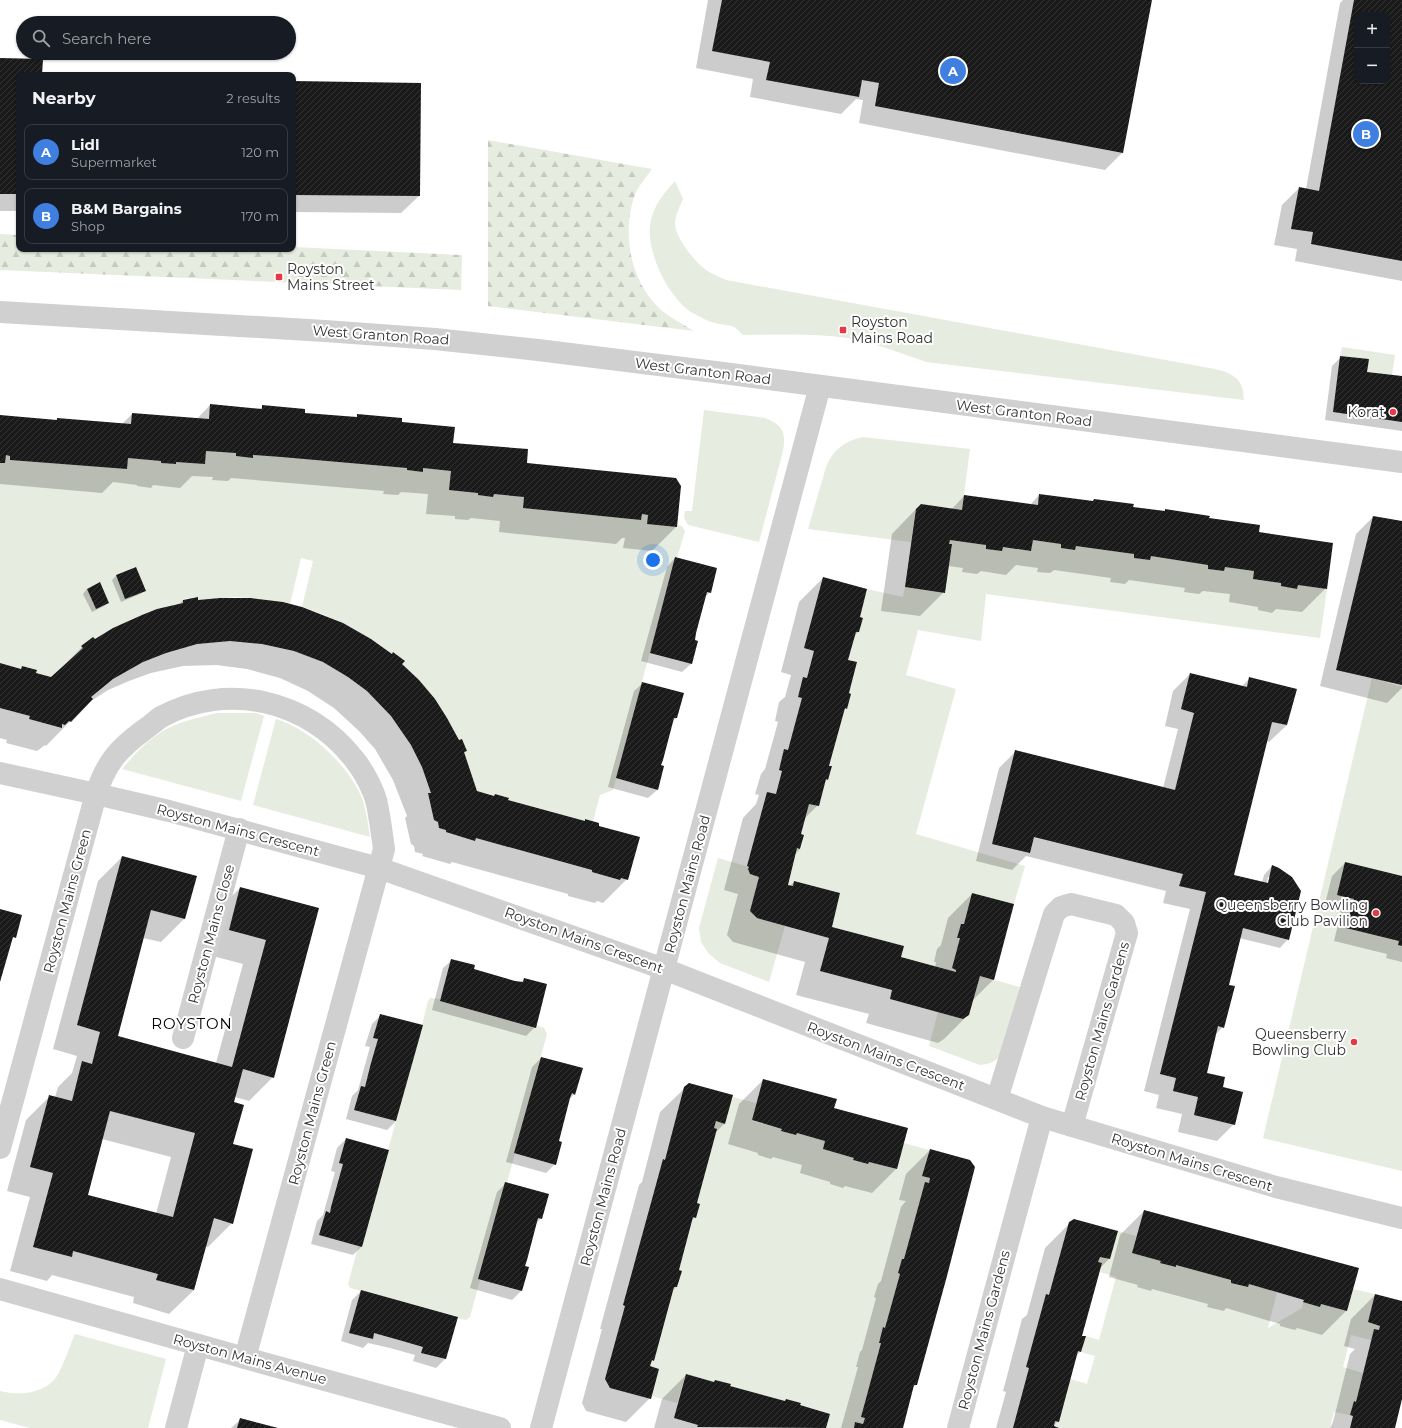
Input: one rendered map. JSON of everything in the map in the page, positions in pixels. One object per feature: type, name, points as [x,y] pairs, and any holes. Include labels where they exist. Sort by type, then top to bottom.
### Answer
[{"type":"street","name":"West Granton Road","points":[[0,312],[317,330],[435,339],[546,351],[1402,462]]},
{"type":"street","name":"Royston Mains Road","points":[[541,1428],[820,386]]},
{"type":"street","points":[[96,794],[102,776],[113,758],[127,742],[160,718],[190,705],[224,699],[248,699],[274,704],[295,712],[317,724],[340,743],[367,779],[377,803],[384,849],[379,868]]},
{"type":"street","name":"Royston Mains Crescent","points":[[0,773],[96,794],[239,829],[379,868],[664,968],[1042,1117],[1276,1187],[1402,1218]]},
{"type":"street","name":"Royston Mains Green","points":[[0,1148],[96,794]]},
{"type":"street","name":"Royston Mains Close","points":[[183,1038],[239,829]]},
{"type":"street","name":"Royston Mains Green","points":[[245,1358],[379,868]]},
{"type":"street","name":"Royston Mains Gardens","points":[[997,1099],[1054,914],[1061,907],[1071,904],[1116,915],[1124,923],[1127,933],[1072,1126]]},
{"type":"street","name":"Royston Mains Gardens","points":[[958,1428],[1042,1117]]},
{"type":"street","name":"Royston Mains Avenue","points":[[0,1289],[500,1428]]},
{"type":"street","points":[[176,1428],[198,1345]]},
{"type":"green space","points":[[488,140],[652,169],[636,192],[631,207],[629,238],[631,254],[641,284],[649,297],[660,309],[694,331],[488,306]]},
{"type":"green space","points":[[675,181],[683,199],[675,222],[681,242],[701,266],[726,280],[1219,370],[1235,377],[1238,380],[1243,389],[1244,400],[926,362],[877,345],[834,336],[743,335],[733,326],[712,322],[691,312],[682,305],[674,295],[659,270],[651,244],[650,231],[652,214],[657,204]]},
{"type":"green space","points":[[0,234],[16,235],[16,252],[296,252],[296,247],[462,255],[461,290],[0,270]]},
{"type":"green space","points":[[1342,347],[1395,355],[1392,375],[1367,372],[1368,359],[1340,356]]},
{"type":"green space","points":[[704,410],[765,418],[776,423],[782,430],[784,439],[783,451],[759,542],[688,525],[684,518],[685,511],[692,511]]},
{"type":"green space","points":[[863,437],[970,449],[962,510],[921,504],[916,509],[911,542],[808,529],[829,461],[840,447],[850,441]]},
{"type":"green space","points":[[206,451],[236,453],[236,456],[253,458],[253,455],[407,468],[407,470],[423,472],[423,468],[451,471],[478,493],[478,495],[493,497],[494,494],[524,497],[523,508],[641,520],[642,514],[648,515],[647,524],[676,527],[677,525],[682,526],[685,531],[677,558],[675,557],[613,790],[600,795],[593,821],[586,819],[585,821],[508,800],[509,798],[495,794],[494,796],[477,791],[464,752],[467,751],[462,739],[459,740],[434,699],[402,664],[404,661],[394,652],[392,654],[349,626],[302,607],[313,561],[301,558],[290,604],[236,597],[198,600],[197,597],[183,599],[183,603],[149,613],[116,627],[95,639],[93,637],[81,646],[83,648],[51,677],[36,673],[37,670],[22,666],[21,669],[0,663],[0,463],[5,463],[6,455],[10,456],[10,460],[127,469],[128,458],[161,461],[161,463],[175,464],[176,462],[205,464]],"holes":[[[135,567],[145,591],[125,599],[116,575]],[[99,582],[109,603],[96,609],[87,589]]]},
{"type":"green space","points":[[950,540],[986,545],[986,549],[1002,551],[1003,547],[1031,551],[1033,540],[1061,544],[1061,548],[1075,550],[1076,546],[1134,554],[1134,558],[1150,560],[1151,556],[1208,565],[1208,569],[1224,571],[1225,567],[1254,571],[1253,579],[1281,583],[1281,586],[1297,589],[1298,585],[1327,589],[1320,638],[986,594],[981,641],[918,630],[906,675],[956,689],[916,834],[1025,866],[1014,904],[972,893],[964,924],[961,924],[957,937],[960,938],[952,968],[956,970],[956,972],[901,957],[904,946],[832,927],[840,893],[794,881],[793,886],[788,885],[797,848],[801,849],[804,835],[801,834],[809,804],[826,779],[828,780],[832,767],[829,766],[845,708],[847,708],[851,694],[849,693],[857,663],[848,660],[856,632],[859,632],[863,618],[860,617],[867,589],[903,597],[905,587],[945,593],[952,545],[949,544]]},
{"type":"green space","points":[[1372,678],[1402,687],[1402,1171],[1263,1138]]},
{"type":"green space","points":[[217,713],[256,713],[264,716],[241,801],[122,769],[141,748],[155,736],[171,726]]},
{"type":"green space","points":[[276,719],[302,731],[338,761],[356,786],[362,798],[370,837],[253,805]]},
{"type":"green space","points":[[718,858],[749,867],[748,869],[750,874],[759,877],[750,911],[757,918],[785,926],[769,982],[720,963],[709,954],[701,942],[699,928]]},
{"type":"green space","points":[[980,976],[1020,987],[1003,1051],[994,1061],[988,1064],[980,1065],[929,1046],[938,1012],[963,1019],[969,1015]]},
{"type":"green space","points":[[430,998],[440,999],[440,1001],[535,1027],[536,1025],[544,1028],[547,1034],[507,1183],[505,1182],[470,1317],[466,1320],[457,1318],[457,1316],[350,1288],[348,1284],[358,1247],[362,1247]]},
{"type":"green space","points":[[733,1097],[756,1103],[752,1121],[782,1129],[781,1131],[796,1135],[797,1133],[825,1141],[823,1149],[854,1158],[853,1161],[868,1164],[869,1162],[896,1169],[904,1143],[929,1150],[922,1176],[930,1178],[929,1183],[925,1182],[904,1259],[902,1259],[898,1273],[900,1274],[885,1328],[884,1327],[879,1343],[881,1343],[861,1417],[865,1418],[863,1424],[856,1422],[854,1428],[826,1428],[830,1414],[800,1405],[801,1403],[786,1399],[785,1401],[730,1386],[730,1384],[715,1380],[714,1382],[686,1374],[677,1403],[651,1396],[659,1369],[650,1366],[652,1360],[654,1361],[674,1287],[677,1287],[682,1271],[679,1270],[693,1217],[696,1217],[700,1204],[697,1203],[717,1129],[714,1128],[716,1121],[725,1124]]},
{"type":"green space","points":[[1118,1231],[1136,1236],[1132,1253],[1161,1261],[1161,1263],[1175,1267],[1176,1265],[1231,1280],[1231,1283],[1248,1287],[1249,1284],[1277,1292],[1268,1328],[1302,1308],[1303,1302],[1321,1304],[1347,1311],[1353,1289],[1375,1294],[1368,1322],[1380,1326],[1379,1330],[1374,1329],[1371,1340],[1351,1335],[1343,1367],[1363,1373],[1356,1402],[1354,1401],[1350,1415],[1334,1412],[1330,1428],[1060,1428],[1054,1426],[1070,1379],[1087,1384],[1095,1356],[1081,1352],[1086,1336],[1099,1340],[1116,1277],[1100,1272],[1102,1263],[1098,1262],[1100,1257],[1110,1259]]},
{"type":"green space","points":[[75,1334],[166,1359],[148,1428],[30,1428],[0,1420],[0,1391],[28,1393],[47,1386],[53,1381],[59,1372]]},
{"type":"building","points":[[722,0],[1152,0],[1123,153],[875,106],[879,83],[862,80],[859,97],[766,80],[770,62],[712,51]]},
{"type":"building","points":[[1354,0],[1402,0],[1402,261],[1311,244],[1313,232],[1291,229],[1299,187],[1319,191]]},
{"type":"building","points":[[0,58],[16,58],[16,60],[43,60],[42,72],[16,72],[16,194],[0,194]]},
{"type":"building","points":[[296,81],[421,83],[420,196],[296,195]]},
{"type":"building","points":[[1340,356],[1369,359],[1367,372],[1402,376],[1402,422],[1333,412]]},
{"type":"building","points":[[210,404],[262,409],[262,405],[305,409],[305,413],[357,417],[357,414],[402,418],[402,422],[455,427],[453,443],[528,449],[527,463],[676,478],[681,486],[677,527],[647,524],[648,515],[642,514],[641,520],[523,508],[524,497],[494,494],[493,497],[478,495],[478,493],[449,490],[451,471],[423,468],[423,472],[407,470],[407,468],[281,457],[253,455],[253,458],[236,456],[236,453],[206,451],[205,464],[176,462],[176,464],[161,463],[161,461],[128,458],[127,469],[10,460],[10,456],[6,455],[5,463],[0,463],[0,415],[131,424],[132,413],[209,419]]},
{"type":"building","points":[[1039,494],[1093,501],[1094,499],[1134,504],[1133,507],[1165,511],[1165,509],[1210,516],[1209,518],[1260,525],[1259,532],[1333,543],[1327,589],[1298,585],[1297,589],[1281,586],[1281,583],[1253,579],[1254,571],[1225,567],[1224,571],[1208,569],[1208,565],[1151,556],[1150,560],[1134,558],[1134,554],[1076,546],[1075,550],[1061,548],[1061,544],[1033,540],[1031,551],[1003,547],[1002,551],[986,549],[986,545],[950,540],[949,544],[952,544],[945,593],[905,587],[916,509],[921,504],[962,510],[964,495],[1038,505]]},
{"type":"building","points":[[1373,516],[1402,521],[1402,685],[1336,670]]},
{"type":"building","points":[[675,557],[717,568],[711,593],[707,592],[696,633],[695,640],[698,641],[692,664],[650,653]]},
{"type":"building","points":[[136,567],[146,591],[125,599],[116,575]]},
{"type":"building","points":[[823,577],[867,589],[860,617],[863,618],[859,632],[856,632],[848,660],[857,662],[849,693],[851,694],[847,709],[845,708],[829,766],[832,766],[828,780],[826,779],[819,806],[809,804],[801,834],[804,835],[800,849],[797,848],[788,885],[793,886],[794,881],[840,893],[832,927],[904,946],[901,957],[956,972],[956,970],[952,968],[960,938],[957,938],[961,924],[964,924],[972,893],[1014,904],[994,980],[980,976],[969,1015],[963,1019],[890,999],[892,990],[820,971],[829,938],[757,918],[750,911],[759,877],[750,874],[748,869],[749,867],[747,866],[767,792],[776,794],[782,771],[779,770],[784,749],[788,750],[802,698],[798,697],[803,677],[807,678],[814,651],[804,648]]},
{"type":"building","points":[[100,582],[109,603],[96,609],[87,589]]},
{"type":"building","points":[[198,597],[198,600],[251,598],[283,602],[302,607],[343,623],[371,639],[392,654],[393,652],[405,661],[402,664],[419,680],[435,699],[459,740],[462,739],[467,751],[464,752],[477,791],[494,796],[495,794],[509,798],[508,800],[585,821],[585,819],[599,823],[599,826],[640,837],[628,880],[621,878],[620,880],[592,872],[592,870],[476,838],[475,841],[446,832],[446,830],[439,828],[438,822],[434,820],[428,793],[431,793],[422,767],[411,745],[391,716],[367,691],[348,677],[323,662],[294,651],[262,644],[230,641],[197,644],[166,653],[143,662],[113,679],[91,697],[93,699],[71,722],[69,721],[65,725],[62,724],[62,728],[29,719],[30,716],[0,708],[0,663],[21,669],[22,666],[37,670],[36,673],[51,677],[83,648],[81,646],[93,637],[95,639],[113,628],[157,609],[183,603],[183,600]]},
{"type":"building","points":[[1190,673],[1247,687],[1249,677],[1297,689],[1287,725],[1272,722],[1234,875],[1268,883],[1272,865],[1292,877],[1301,891],[1289,940],[1243,928],[1229,985],[1235,986],[1224,1028],[1218,1026],[1207,1073],[1225,1077],[1223,1087],[1243,1092],[1235,1125],[1194,1115],[1198,1097],[1173,1091],[1176,1078],[1160,1074],[1206,892],[1179,886],[1183,874],[1034,837],[1030,853],[992,844],[1015,750],[1175,790],[1194,713],[1181,709]]},
{"type":"building","points":[[642,682],[684,693],[677,718],[674,718],[661,765],[664,766],[658,790],[616,778]]},
{"type":"building","points":[[122,856],[197,876],[185,919],[151,910],[118,1036],[232,1067],[266,940],[229,930],[240,887],[319,908],[274,1078],[243,1069],[234,1102],[244,1105],[233,1144],[253,1149],[233,1224],[214,1218],[194,1290],[156,1280],[158,1274],[73,1251],[72,1257],[33,1247],[53,1173],[30,1167],[49,1095],[72,1101],[82,1061],[92,1064],[100,1032],[77,1025]],"holes":[[[110,1111],[195,1133],[173,1217],[88,1195]]]},
{"type":"building","name":"Queensberry Bowling Club Pavilion","points":[[1345,862],[1402,876],[1402,946],[1398,945],[1399,941],[1346,928],[1354,899],[1337,895]]},
{"type":"building","points":[[0,909],[22,915],[16,938],[13,937],[0,982]]},
{"type":"building","points":[[451,959],[475,965],[474,969],[515,981],[523,982],[524,978],[547,984],[536,1028],[440,1001]]},
{"type":"building","points":[[380,1014],[423,1025],[396,1121],[354,1110],[361,1086],[365,1087],[378,1039],[373,1038]]},
{"type":"building","points":[[541,1057],[583,1068],[575,1095],[572,1093],[570,1098],[559,1141],[562,1142],[556,1165],[514,1153]]},
{"type":"building","points":[[763,1079],[837,1099],[834,1108],[908,1128],[897,1169],[869,1162],[868,1164],[853,1160],[854,1158],[823,1149],[825,1141],[797,1133],[796,1135],[781,1131],[782,1129],[752,1120]]},
{"type":"building","points":[[689,1083],[733,1095],[725,1124],[716,1121],[714,1128],[717,1129],[697,1203],[700,1204],[696,1218],[693,1217],[679,1270],[682,1271],[677,1287],[674,1287],[654,1361],[652,1360],[650,1366],[659,1369],[651,1399],[610,1388],[605,1379],[625,1306],[623,1305],[663,1159],[665,1160],[684,1087]]},
{"type":"building","points":[[346,1138],[389,1150],[362,1247],[319,1235],[326,1211],[330,1213],[343,1164],[339,1163]]},
{"type":"building","points":[[930,1149],[970,1160],[975,1167],[947,1276],[917,1385],[914,1385],[903,1428],[854,1428],[855,1422],[863,1424],[865,1418],[861,1417],[881,1343],[879,1343],[883,1327],[885,1328],[900,1274],[898,1273],[902,1259],[904,1259],[925,1182],[929,1183],[930,1178],[922,1176]]},
{"type":"building","points":[[505,1182],[549,1194],[542,1219],[538,1218],[525,1266],[529,1267],[522,1291],[478,1279]]},
{"type":"building","points":[[1144,1210],[1359,1268],[1347,1311],[1321,1304],[1320,1307],[1303,1302],[1304,1300],[1249,1284],[1248,1287],[1231,1283],[1231,1280],[1176,1265],[1176,1267],[1160,1263],[1161,1261],[1132,1253]]},
{"type":"building","points":[[1074,1219],[1118,1231],[1110,1259],[1100,1257],[1098,1262],[1102,1263],[1082,1336],[1086,1336],[1081,1352],[1078,1351],[1059,1422],[1055,1421],[1054,1426],[1059,1428],[1013,1428],[1029,1368],[1026,1367],[1046,1294],[1049,1295],[1069,1222]]},
{"type":"building","points":[[361,1290],[458,1317],[446,1359],[421,1353],[423,1347],[374,1333],[373,1339],[349,1333]]},
{"type":"building","points":[[1375,1294],[1402,1301],[1402,1399],[1395,1428],[1350,1428],[1353,1416],[1350,1415],[1354,1401],[1356,1402],[1374,1329],[1379,1330],[1380,1326],[1368,1322]]},
{"type":"building","points":[[686,1374],[714,1382],[715,1380],[731,1384],[730,1386],[785,1401],[786,1399],[801,1403],[800,1405],[830,1414],[826,1428],[697,1427],[698,1425],[674,1418]]},
{"type":"building","points":[[240,1418],[278,1428],[237,1428]]},
{"type":"place","name":"Lidl","points":[[953,71]]},
{"type":"place","name":"B&M Bargains","points":[[1366,134]]},
{"type":"place","name":"Royston Mains Street","points":[[279,277]]},
{"type":"place","name":"Royston Mains Road","points":[[843,330]]},
{"type":"place","name":"Korat","points":[[1393,412]]},
{"type":"place","name":"Queensberry Bowling Club Pavilion","points":[[1376,913]]},
{"type":"place","name":"Queensberry Bowling Club","points":[[1354,1042]]},
{"type":"district","name":"ROYSTON","points":[[192,1023]]}]
